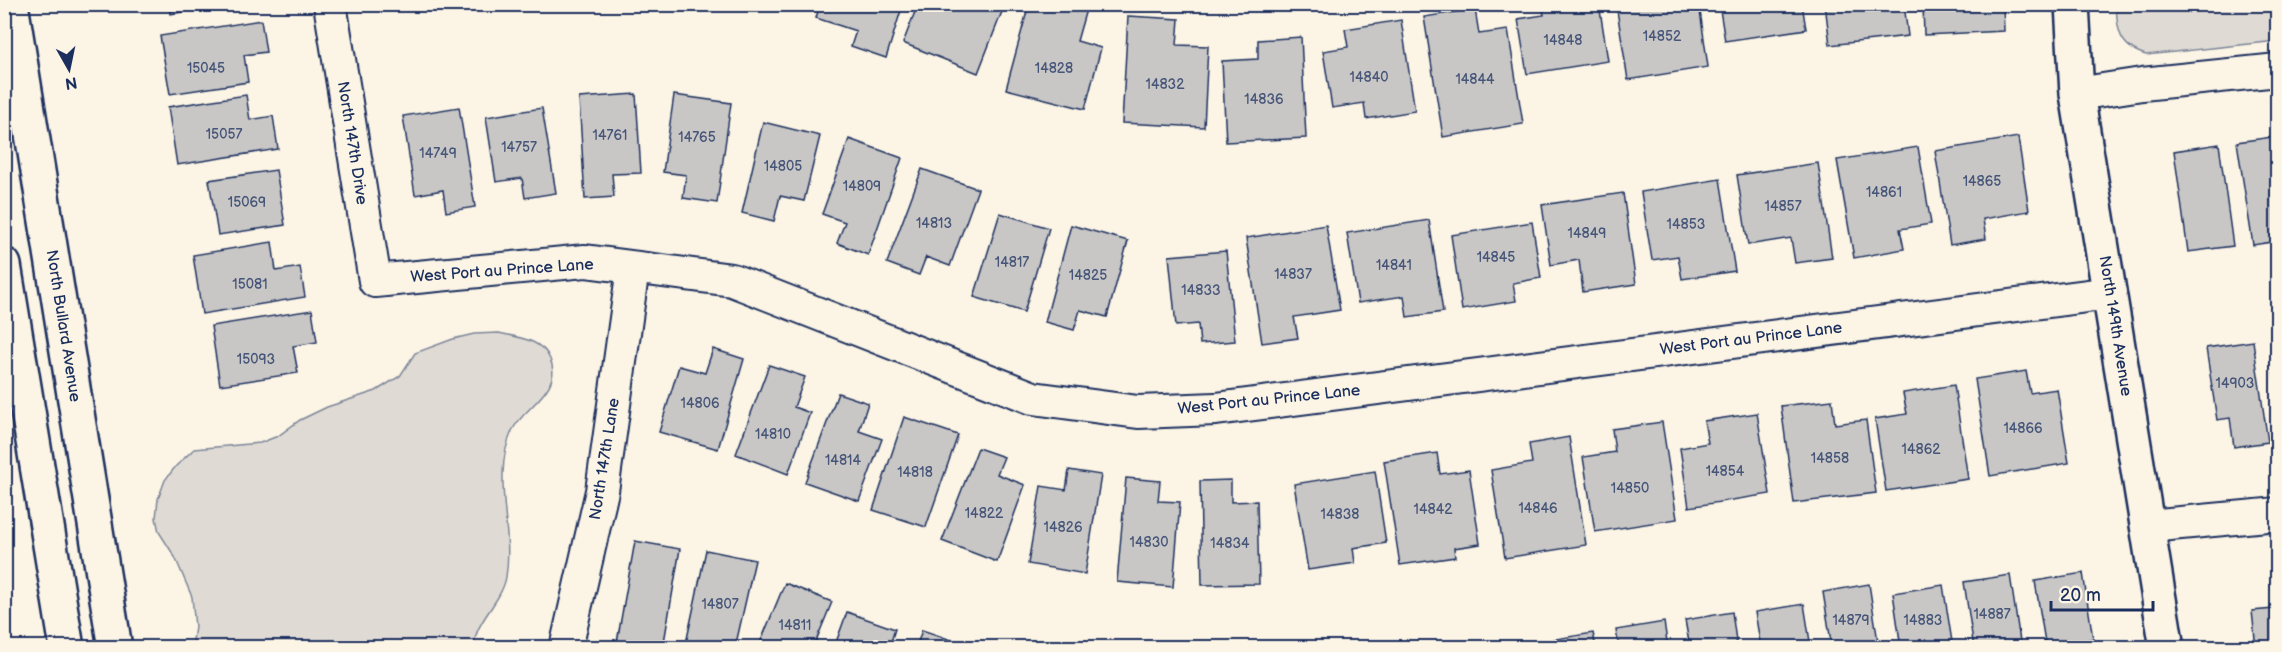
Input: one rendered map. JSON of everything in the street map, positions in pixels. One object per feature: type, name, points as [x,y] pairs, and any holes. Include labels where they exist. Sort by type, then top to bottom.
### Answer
[{"type":"main road","name":"North Bullard Avenue","points":[[10,4],[116,648]]},
{"type":"main road","name":"North 149th Avenue","points":[[2072,4],[2077,94],[2168,648]]},
{"type":"main road","points":[[4,265],[67,648]]},
{"type":"street","name":"North 147th Drive","points":[[330,4],[375,281]]},
{"type":"street","points":[[2077,94],[2142,84],[2277,70]]},
{"type":"street","name":"West Port au Prince Lane","points":[[375,281],[585,261],[732,280],[1033,399],[1138,412],[1216,409],[2110,293]]},
{"type":"street","name":"North 147th Lane","points":[[566,648],[602,491],[633,268]]},
{"type":"street","points":[[2148,526],[2277,514]]},
{"type":"shaded area","points":[[2116,5],[2277,5],[2277,41],[2146,55],[2130,47],[2121,36]]},
{"type":"shaded area","points":[[499,333],[528,340],[541,347],[550,359],[553,370],[552,380],[547,389],[517,422],[506,449],[503,485],[508,559],[506,577],[499,596],[479,628],[473,647],[192,647],[195,627],[192,597],[175,557],[159,532],[156,518],[158,499],[165,480],[176,466],[194,449],[260,443],[278,436],[300,420],[327,407],[376,391],[400,376],[415,353],[474,334]]},
{"type":"building","points":[[170,4],[231,4],[171,14]]},
{"type":"building","points":[[820,4],[903,4],[886,58],[851,46],[856,31],[816,18]]},
{"type":"building","points":[[918,4],[1005,4],[978,73],[903,43]]},
{"type":"building","points":[[1029,4],[1087,6],[1077,41],[1101,48],[1085,109],[1006,89]]},
{"type":"building","points":[[1542,4],[1599,4],[1608,61],[1527,74],[1518,19],[1544,15]]},
{"type":"building","points":[[1616,4],[1699,4],[1708,67],[1628,80]]},
{"type":"building","points":[[1719,4],[1802,4],[1806,29],[1725,41]]},
{"type":"building","points":[[1825,4],[1904,4],[1908,36],[1830,45]]},
{"type":"building","points":[[1923,4],[2003,4],[2004,31],[1924,35]]},
{"type":"building","points":[[1475,9],[1479,34],[1508,30],[1523,124],[1443,137],[1424,17]]},
{"type":"building","points":[[1128,16],[1179,19],[1177,45],[1208,46],[1204,127],[1122,123]]},
{"type":"building","points":[[261,20],[266,52],[244,55],[248,82],[170,94],[160,36]]},
{"type":"building","points":[[1401,20],[1415,111],[1366,119],[1364,103],[1332,108],[1323,51],[1348,47],[1345,29]]},
{"type":"building","points":[[1301,37],[1306,138],[1226,142],[1222,61],[1258,59],[1258,40]]},
{"type":"building","points":[[636,94],[641,173],[612,174],[614,197],[585,199],[579,98]]},
{"type":"building","points":[[246,95],[250,120],[273,116],[278,149],[177,165],[168,107]]},
{"type":"building","points":[[674,95],[731,103],[717,203],[683,198],[686,175],[663,172]]},
{"type":"building","points":[[459,107],[475,207],[446,212],[443,190],[415,195],[403,116]]},
{"type":"building","points":[[542,108],[556,193],[525,198],[522,178],[496,182],[486,117]]},
{"type":"building","points":[[763,122],[820,136],[804,201],[780,196],[774,221],[742,213]]},
{"type":"building","points":[[2018,137],[2029,211],[1983,219],[1986,239],[1950,245],[1935,151]]},
{"type":"building","points":[[2272,137],[2278,165],[2278,241],[2253,245],[2237,142]]},
{"type":"building","points":[[849,139],[902,158],[868,255],[837,243],[845,222],[822,214]]},
{"type":"building","points":[[2219,144],[2233,246],[2188,252],[2174,151]]},
{"type":"building","points":[[1918,147],[1931,224],[1900,229],[1904,249],[1854,258],[1837,160]]},
{"type":"building","points":[[1818,163],[1832,258],[1795,263],[1791,238],[1748,245],[1737,175]]},
{"type":"building","points":[[922,169],[978,189],[950,266],[926,257],[919,275],[887,263]]},
{"type":"building","points":[[276,170],[285,225],[218,235],[209,180]]},
{"type":"building","points":[[1720,179],[1735,271],[1682,279],[1678,256],[1652,260],[1641,192]]},
{"type":"building","points":[[1623,193],[1636,284],[1583,292],[1579,260],[1551,265],[1542,205]]},
{"type":"building","points":[[1000,213],[1049,228],[1024,312],[974,297]]},
{"type":"building","points":[[1429,220],[1443,312],[1407,317],[1404,296],[1358,303],[1347,233]]},
{"type":"building","points":[[1532,222],[1541,278],[1513,283],[1516,301],[1462,310],[1451,235]]},
{"type":"building","points":[[1071,225],[1128,241],[1107,317],[1080,310],[1074,330],[1045,322]]},
{"type":"building","points":[[1326,225],[1340,310],[1294,317],[1298,338],[1262,343],[1246,238]]},
{"type":"building","points":[[272,242],[276,271],[300,267],[305,297],[202,314],[193,255]]},
{"type":"building","points":[[1226,251],[1235,341],[1200,344],[1198,324],[1176,326],[1169,256]]},
{"type":"building","points":[[312,310],[317,342],[293,346],[298,373],[220,385],[211,326]]},
{"type":"building","points":[[2253,341],[2268,442],[2234,447],[2230,418],[2217,420],[2206,348]]},
{"type":"building","points":[[2278,344],[2278,445],[2273,345]]},
{"type":"building","points":[[713,349],[744,359],[718,449],[659,432],[679,366],[705,373]]},
{"type":"building","points":[[769,365],[805,377],[794,407],[810,413],[788,474],[736,454]]},
{"type":"building","points":[[2026,371],[2030,393],[2057,389],[2069,463],[1990,476],[1975,379]]},
{"type":"building","points":[[1954,385],[1968,479],[1886,491],[1875,419],[1907,414],[1903,393]]},
{"type":"building","points":[[838,393],[868,403],[859,431],[882,439],[859,501],[805,482]]},
{"type":"building","points":[[1832,400],[1835,424],[1866,420],[1876,493],[1794,503],[1781,406]]},
{"type":"building","points":[[1757,413],[1770,494],[1689,507],[1680,448],[1708,443],[1704,421]]},
{"type":"building","points":[[904,417],[958,435],[926,527],[873,510]]},
{"type":"building","points":[[1662,422],[1677,519],[1595,532],[1583,457],[1615,452],[1612,429]]},
{"type":"building","points":[[1569,437],[1586,545],[1505,558],[1491,470],[1532,463],[1529,444]]},
{"type":"building","points":[[978,448],[1004,457],[997,474],[1025,485],[997,562],[942,541]]},
{"type":"building","points":[[1437,453],[1440,474],[1469,470],[1480,544],[1454,548],[1455,557],[1400,565],[1384,461]]},
{"type":"building","points":[[1069,470],[1101,475],[1085,574],[1028,564],[1041,486],[1066,490]]},
{"type":"building","points":[[1375,471],[1386,543],[1353,548],[1355,563],[1308,570],[1294,484]]},
{"type":"building","points":[[1126,478],[1160,481],[1158,501],[1180,502],[1173,587],[1117,582]]},
{"type":"building","points":[[1231,480],[1231,502],[1257,501],[1259,584],[1202,585],[1200,481]]},
{"type":"building","points":[[635,541],[680,549],[663,648],[646,648],[617,642]]},
{"type":"building","points":[[706,550],[755,560],[735,648],[685,648]]},
{"type":"building","points":[[2083,573],[2093,639],[2075,641],[2076,648],[2046,648],[2035,581]]},
{"type":"building","points":[[2010,575],[2021,648],[1986,648],[1986,646],[1974,648],[1964,582]]},
{"type":"building","points":[[2278,580],[2278,648],[2256,648],[2252,611],[2274,609],[2271,581]]},
{"type":"building","points":[[785,583],[832,602],[813,648],[758,648]]},
{"type":"building","points":[[1869,584],[1879,648],[1832,648],[1823,592]]},
{"type":"building","points":[[1943,585],[1953,648],[1901,648],[1893,593]]},
{"type":"building","points":[[1804,604],[1811,648],[1761,648],[1755,612]]},
{"type":"building","points":[[847,612],[895,629],[889,648],[834,648]]},
{"type":"building","points":[[1732,612],[1737,648],[1690,648],[1685,620]]},
{"type":"building","points":[[1664,622],[1668,648],[1619,648],[1616,630]]},
{"type":"building","points":[[922,630],[966,645],[965,648],[916,648]]},
{"type":"building","points":[[1593,633],[1596,648],[1551,648],[1549,640]]}]
